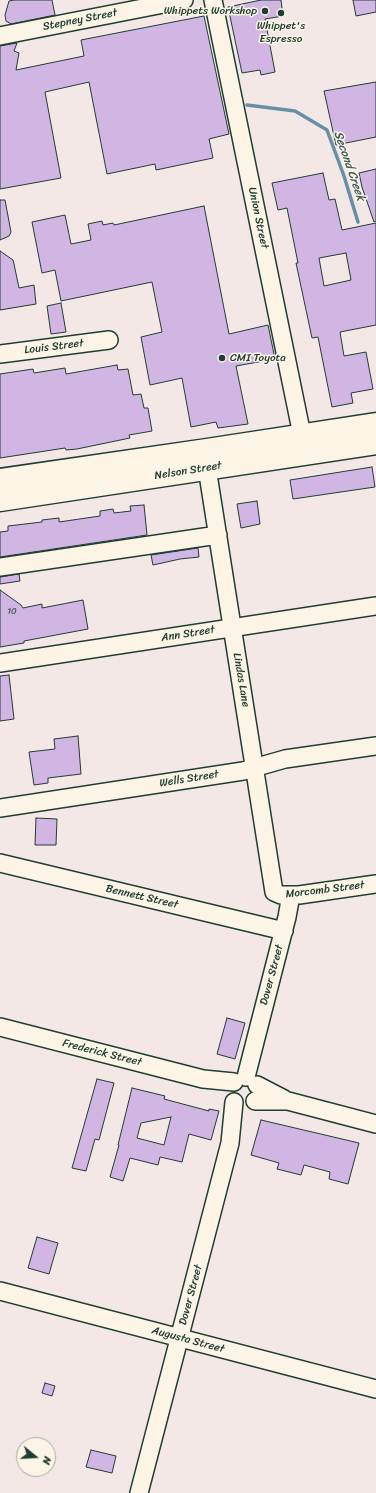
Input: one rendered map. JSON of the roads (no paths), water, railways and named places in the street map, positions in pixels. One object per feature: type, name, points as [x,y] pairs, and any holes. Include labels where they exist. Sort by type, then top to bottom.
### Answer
[{"type":"main road","name":"Nelson Street","points":[[0,500],[208,468],[376,424]]},
{"type":"main road","name":"Nelson Street","points":[[0,480],[207,450],[304,444],[376,443]]},
{"type":"street","name":"Stepney Street","points":[[0,36],[184,0]]},
{"type":"street","name":"Union Street","points":[[213,0],[304,444]]},
{"type":"street","name":"Louis Street","points":[[0,354],[109,340]]},
{"type":"street","name":"Lindas Lane","points":[[208,468],[232,628],[256,767],[274,892]]},
{"type":"street","points":[[0,567],[218,535]]},
{"type":"street","name":"Ann Street","points":[[0,663],[376,606]]},
{"type":"street","name":"Wells Street","points":[[0,808],[244,771],[285,759],[376,746]]},
{"type":"street","name":"Bennett Street","points":[[0,863],[284,931]]},
{"type":"street","name":"Morcomb Street","points":[[274,892],[281,895],[291,895],[376,884]]},
{"type":"street","name":"Dover Street","points":[[139,1493],[284,931],[291,895]]},
{"type":"street","name":"Frederick Street","points":[[0,1027],[203,1079],[243,1092],[288,1101],[376,1124]]},
{"type":"street","name":"Augusta Street","points":[[0,1291],[376,1389]]},
{"type":"waterway","name":"Second Creek","points":[[247,105],[295,111],[327,130],[344,176],[358,222]]},
{"type":"place","name":"Whippets Workshop","points":[[265,11]]},
{"type":"place","name":"Whippet's Espresso","points":[[281,13]]},
{"type":"place","name":"CMI Toyota","points":[[222,358]]}]
